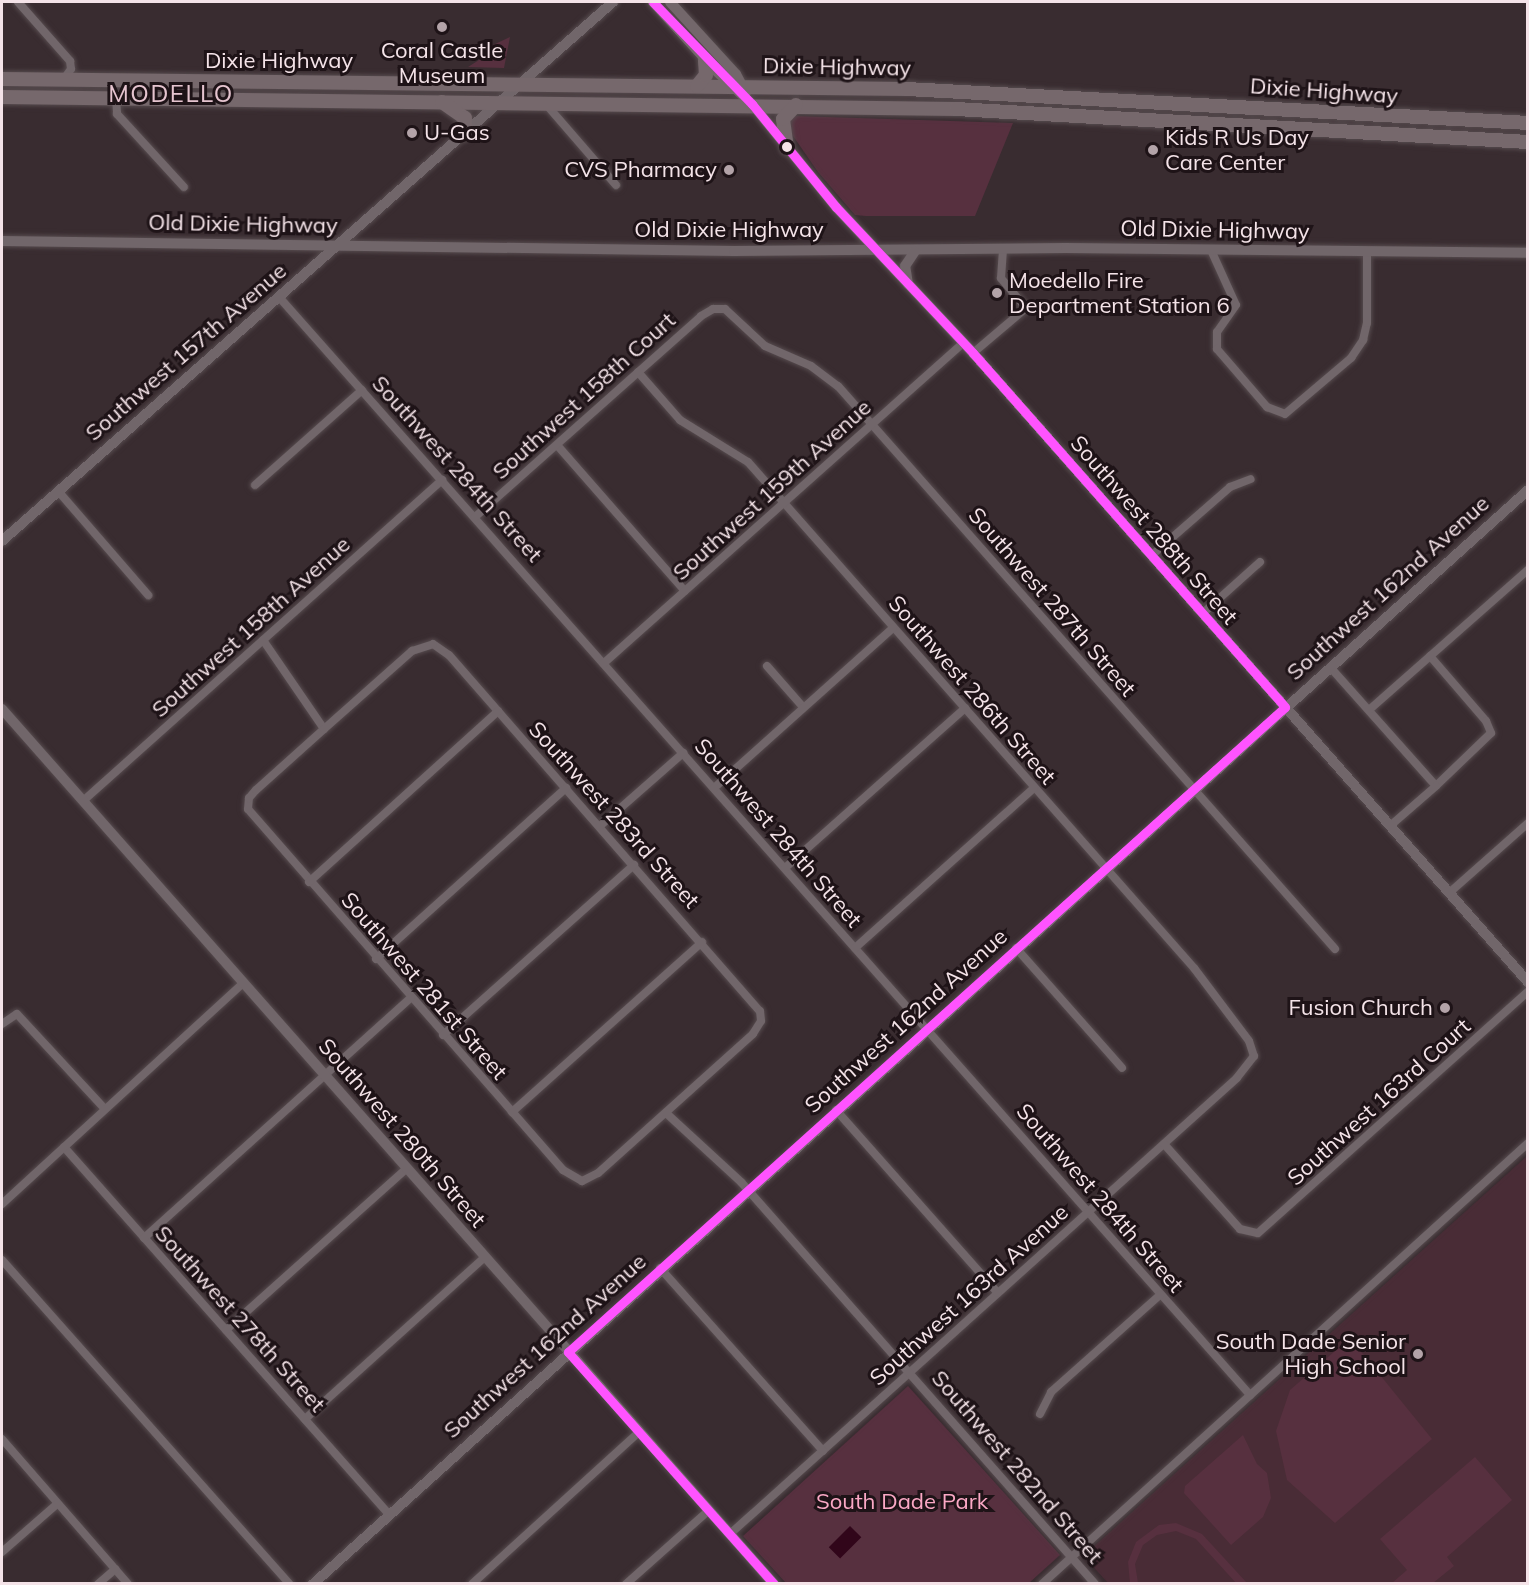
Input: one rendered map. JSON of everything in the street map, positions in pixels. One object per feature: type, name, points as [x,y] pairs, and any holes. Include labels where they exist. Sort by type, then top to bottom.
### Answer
[{"type":"highway","points":[[697,86],[706,75],[705,60]]},
{"type":"highway","name":"Dixie Highway","points":[[2,79],[736,86],[976,92],[1527,123]]},
{"type":"highway","points":[[2,88],[51,88],[63,80]]},
{"type":"highway","points":[[116,98],[131,89],[203,88],[227,81]]},
{"type":"highway","points":[[880,107],[912,97],[965,100],[976,92]]},
{"type":"highway","name":"Dixie Highway","points":[[2,97],[752,104],[1059,112],[1527,141]]},
{"type":"highway","points":[[440,101],[461,112],[465,123],[464,134]]},
{"type":"highway","points":[[1059,112],[1093,107],[1159,109],[1167,102]]},
{"type":"highway","points":[[787,148],[783,119],[796,105]]},
{"type":"highway","points":[[1184,121],[1198,112],[1260,115],[1293,111]]},
{"type":"main road","name":"Southwest 288th Street","points":[[653,2],[705,60],[736,86]]},
{"type":"main road","name":"Southwest 288th Street","points":[[670,2],[752,104]]},
{"type":"street","points":[[18,2],[70,61],[71,69],[63,80]]},
{"type":"street","name":"Southwest 157th Avenue","points":[[2,541],[613,2]]},
{"type":"street","points":[[116,98],[117,114],[184,187]]},
{"type":"street","points":[[544,102],[616,185]]},
{"type":"street","name":"Southwest 288th Street","points":[[752,104],[875,250],[973,353],[1449,893],[1526,977]]},
{"type":"street","name":"Old Dixie Highway","points":[[2,241],[915,251],[1211,250],[1527,253]]},
{"type":"street","points":[[973,353],[1026,308],[1001,278],[1003,250]]},
{"type":"street","points":[[1211,250],[1236,305],[1217,332],[1217,349],[1262,402],[1278,414],[1295,409],[1351,358],[1364,340],[1367,323],[1366,252]]},
{"type":"street","points":[[909,287],[905,266],[915,251]]},
{"type":"street","name":"Southwest 284th Street","points":[[279,297],[1250,1395]]},
{"type":"street","name":"Southwest 158th Court","points":[[475,518],[700,316],[720,308]]},
{"type":"street","name":"Southwest 287th Street","points":[[720,308],[730,311],[765,346],[830,379],[1335,949]]},
{"type":"street","name":"Southwest 159th Avenue","points":[[604,663],[963,343]]},
{"type":"street","name":"Southwest 286th Street","points":[[638,372],[680,420],[739,454],[1207,983],[1248,1041],[1254,1056]]},
{"type":"street","points":[[255,485],[362,390]]},
{"type":"street","points":[[557,445],[685,591]]},
{"type":"street","points":[[1151,556],[1230,487],[1251,479]]},
{"type":"street","name":"Southwest 158th Avenue","points":[[83,801],[442,480]]},
{"type":"street","name":"Southwest 162nd Avenue","points":[[313,1584],[660,1268],[1527,490]]},
{"type":"street","points":[[58,491],[148,596]]},
{"type":"street","points":[[1202,614],[1260,562]]},
{"type":"street","points":[[1369,710],[1527,570]]},
{"type":"street","points":[[714,788],[893,628]]},
{"type":"street","points":[[263,640],[324,729]]},
{"type":"street","name":"Southwest 283rd Street","points":[[324,729],[412,651],[428,643],[449,656],[498,711],[755,1002],[761,1021],[753,1034],[666,1113]]},
{"type":"street","points":[[1390,826],[1491,733],[1486,720],[1430,657]]},
{"type":"street","points":[[767,666],[803,707]]},
{"type":"street","points":[[1330,667],[1436,786]]},
{"type":"street","points":[[785,868],[965,708]]},
{"type":"street","name":"Southwest 280th Street","points":[[2,709],[774,1584]]},
{"type":"street","points":[[309,882],[498,711]]},
{"type":"street","name":"Southwest 281st Street","points":[[324,729],[256,790],[247,806],[252,817],[563,1170],[582,1181],[598,1173],[666,1113]]},
{"type":"street","points":[[600,826],[683,753]]},
{"type":"street","points":[[376,958],[566,788]]},
{"type":"street","points":[[855,948],[1035,788]]},
{"type":"street","points":[[1449,893],[1527,823]]},
{"type":"street","points":[[443,1035],[634,865]]},
{"type":"street","points":[[512,1112],[702,942]]},
{"type":"street","points":[[1016,948],[1122,1068]]},
{"type":"street","points":[[2,1204],[104,1108],[243,983]]},
{"type":"street","name":"Southwest 163rd Court","points":[[1164,1144],[1240,1229],[1252,1235],[1267,1227],[1527,992]]},
{"type":"street","points":[[144,1238],[411,998]]},
{"type":"street","points":[[2,1024],[17,1014],[104,1108]]},
{"type":"street","name":"Southwest 163rd Avenue","points":[[730,1534],[1245,1071],[1254,1056]]},
{"type":"street","points":[[836,1110],[998,1293]]},
{"type":"street","name":"Southwest 282nd Street","points":[[666,1113],[747,1190],[1095,1584]]},
{"type":"street","points":[[1041,1584],[1527,1143]]},
{"type":"street","name":"Southwest 278th Street","points":[[64,1147],[389,1514]]},
{"type":"street","points":[[226,1330],[407,1168]]},
{"type":"street","points":[[305,1419],[485,1257]]},
{"type":"street","points":[[2,1260],[290,1584]]},
{"type":"street","points":[[660,1268],[823,1451]]},
{"type":"street","points":[[1040,1414],[1051,1392],[1160,1294]]},
{"type":"street","points":[[472,1584],[639,1432]]},
{"type":"street","points":[[2,1439],[128,1584]]},
{"type":"street","points":[[2,1552],[57,1503]]},
{"type":"street","points":[[626,1584],[709,1510]]},
{"type":"street","points":[[98,1584],[115,1569]]},
{"type":"shaded area","name":"South Dade Senior High School","points":[[1527,1156],[1527,1583],[1108,1583],[1089,1562],[1089,1551]]},
{"type":"shaded area","points":[[850,1526],[861,1537],[840,1559],[829,1547]]},
{"type":"green space","points":[[510,37],[504,68],[468,67],[490,53],[493,45]]},
{"type":"green space","points":[[795,116],[1013,123],[975,216],[866,216],[855,215],[818,172],[791,133],[790,120]]},
{"type":"green space","points":[[1350,1338],[1432,1439],[1335,1523],[1287,1480],[1276,1431],[1290,1390]]},
{"type":"green space","name":"South Dade Park","points":[[908,1386],[1060,1555],[1029,1583],[786,1583],[743,1536]]},
{"type":"green space","points":[[1243,1435],[1257,1464],[1267,1473],[1271,1498],[1263,1517],[1231,1545],[1184,1493],[1185,1486]]},
{"type":"green space","points":[[1475,1457],[1512,1500],[1447,1557],[1454,1566],[1433,1583],[1392,1583],[1407,1570],[1380,1539]]},
{"type":"green space","points":[[1176,1523],[1202,1534],[1247,1583],[1236,1583],[1196,1539],[1176,1531],[1157,1535],[1143,1545],[1135,1564],[1138,1583],[1130,1583],[1128,1562],[1136,1542],[1159,1525]]},
{"type":"transit line","points":[[653,2],[752,104],[836,207],[973,353],[1285,707]]},
{"type":"transit line","points":[[568,1352],[1285,707]]},
{"type":"transit line","points":[[568,1352],[774,1584]]},
{"type":"place","name":"Coral Castle Museum","points":[[442,27]]},
{"type":"place","name":"U-Gas","points":[[412,133]]},
{"type":"place","name":"Kids R Us Day Care Center","points":[[1153,150]]},
{"type":"place","name":"CVS Pharmacy","points":[[729,170]]},
{"type":"place","name":"Moedello Fire Department Station 6","points":[[997,293]]},
{"type":"place","name":"Fusion Church","points":[[1445,1008]]},
{"type":"place","name":"South Dade Senior High School","points":[[1418,1354]]},
{"type":"district","name":"MODELLO","points":[[171,94]]}]
